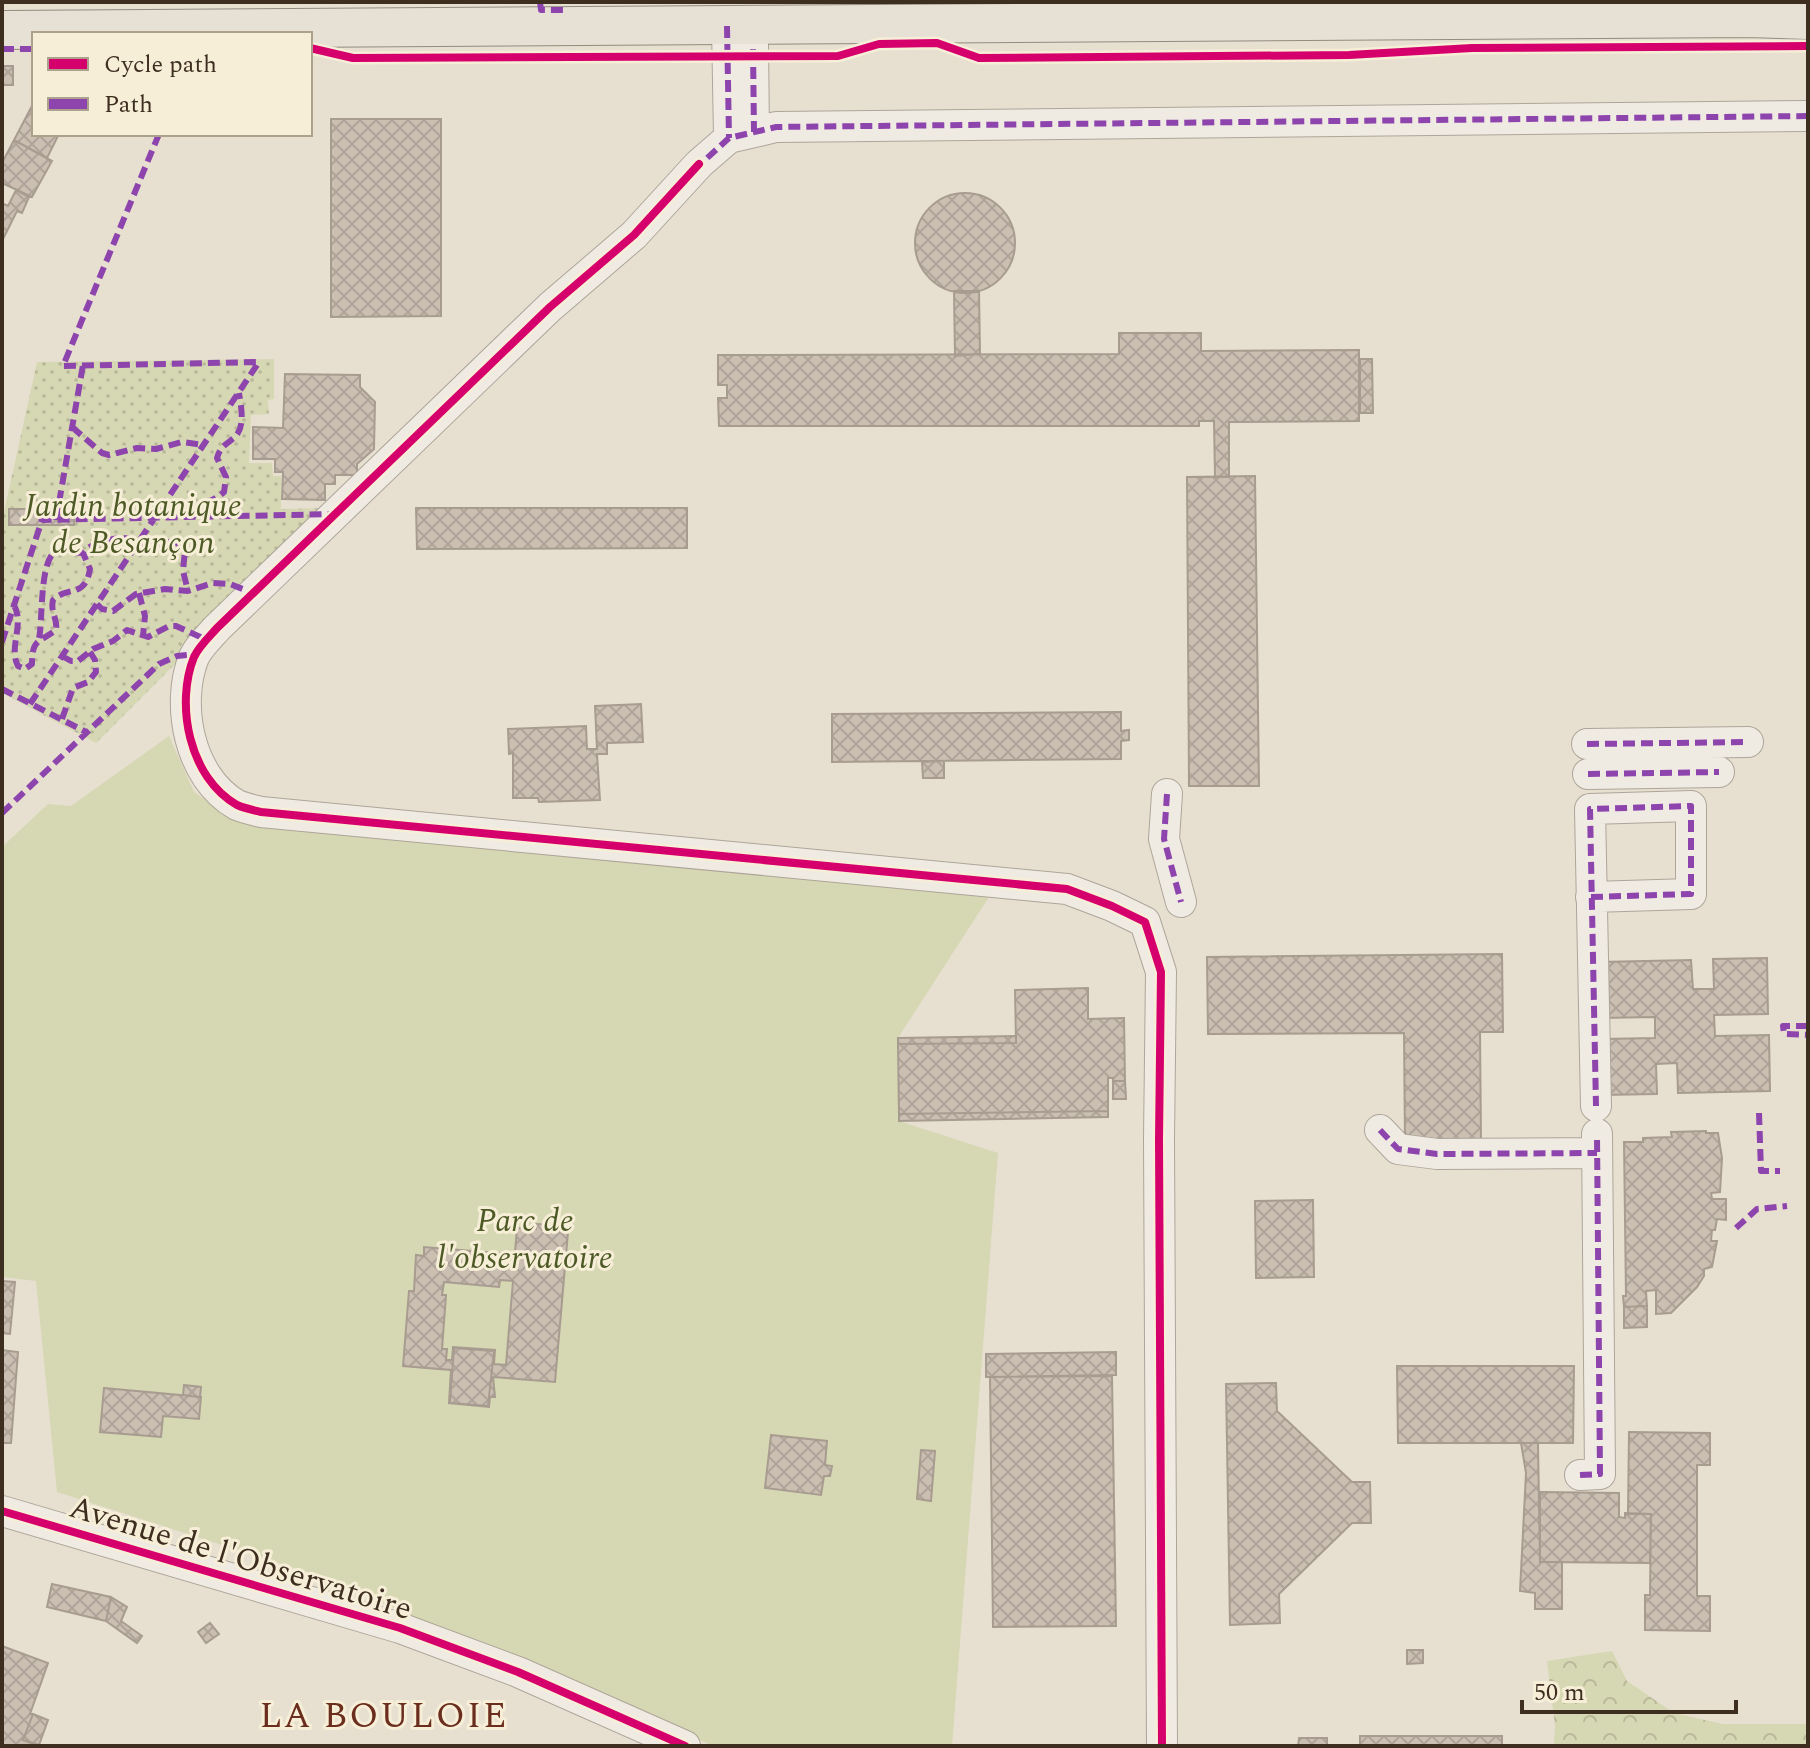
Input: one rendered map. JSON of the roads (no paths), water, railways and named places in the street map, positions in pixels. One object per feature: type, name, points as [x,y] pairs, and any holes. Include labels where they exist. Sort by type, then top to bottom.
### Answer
[{"type":"main road","points":[[1748,18],[1808,5]]},
{"type":"main road","points":[[312,33],[740,36],[1748,18],[1808,20]]},
{"type":"main road","points":[[2,30],[248,32]]},
{"type":"street","points":[[740,36],[741,135]]},
{"type":"street","points":[[1162,1746],[1161,972],[1145,922],[1067,889],[261,812],[237,804],[209,779],[187,729],[185,694],[195,654],[217,628],[550,307],[634,235],[699,164],[741,135],[776,127],[1808,116]]},
{"type":"street","points":[[1587,744],[1748,742]]},
{"type":"street","points":[[1588,774],[1719,772]]},
{"type":"street","points":[[1167,794],[1164,839],[1181,902]]},
{"type":"street","points":[[1580,1475],[1600,1474],[1591,897]]},
{"type":"street","points":[[1380,1130],[1398,1149],[1437,1154],[1597,1131]]},
{"type":"street","name":"Avenue de l'Observatoire","points":[[2,1511],[400,1628],[518,1672],[685,1746]]},
{"type":"district","name":"LA BOULOIE","points":[[384,1714]]},
{"type":"park label","name":"Jardin botanique de Besançon","points":[[133,524]]},
{"type":"park label","name":"Parc de l'observatoire","points":[[525,1238]]}]
